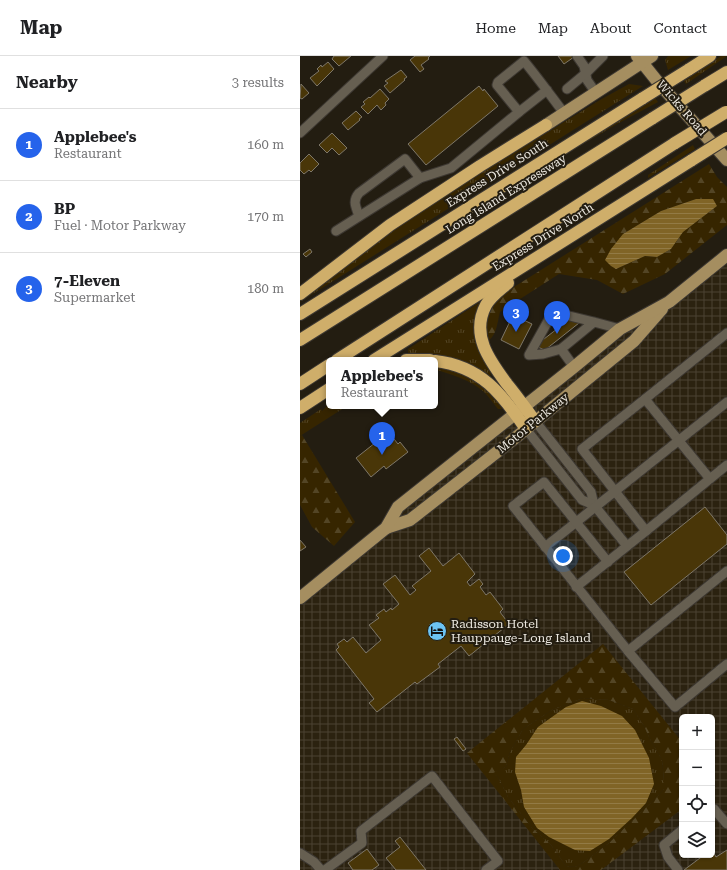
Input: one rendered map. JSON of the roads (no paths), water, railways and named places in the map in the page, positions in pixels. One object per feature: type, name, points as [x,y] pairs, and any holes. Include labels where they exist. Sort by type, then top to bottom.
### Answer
[{"type":"highway","name":"Express Drive South","points":[[300,314],[710,56]]},
{"type":"highway","name":"Long Island Expressway","points":[[300,340],[727,72]]},
{"type":"highway","points":[[342,357],[675,143],[727,112]]},
{"type":"highway","points":[[300,294],[390,225],[462,177],[546,125]]},
{"type":"highway","name":"Express Drive North","points":[[379,357],[727,138]]},
{"type":"highway","points":[[530,425],[486,354],[482,342],[481,323],[486,304],[495,294],[547,251]]},
{"type":"highway","points":[[438,362],[456,365],[477,375],[520,410]]},
{"type":"highway","points":[[300,384],[326,367]]},
{"type":"highway","points":[[300,408],[326,391]]},
{"type":"main road","name":"Express Drive South","points":[[546,125],[596,93],[644,58]]},
{"type":"main road","name":"Wicks Road","points":[[644,58],[657,81],[727,160]]},
{"type":"main road","name":"Motor Parkway","points":[[301,594],[386,528],[410,520],[530,425],[634,341],[669,302],[727,255]]},
{"type":"main road","name":"Motor Parkway","points":[[386,528],[398,508],[620,329],[669,302]]},
{"type":"street","points":[[300,133],[383,56]]},
{"type":"street","points":[[577,56],[584,66],[587,80],[596,93]]},
{"type":"street","points":[[566,89],[586,74],[603,56]]},
{"type":"street","points":[[519,112],[497,85],[498,82],[525,58],[564,114]]},
{"type":"street","points":[[336,231],[420,178],[451,168],[547,90]]},
{"type":"street","points":[[359,216],[354,203],[355,198],[359,193],[405,159],[420,178]]},
{"type":"street","points":[[594,322],[561,349],[543,354],[530,355],[553,312],[594,322],[620,329]]},
{"type":"street","points":[[646,531],[582,449],[727,333]]},
{"type":"street","points":[[561,349],[574,367]]},
{"type":"street","points":[[645,399],[710,479]]},
{"type":"street","points":[[545,548],[595,506],[615,492],[727,402]]},
{"type":"street","points":[[530,425],[591,492],[595,506],[627,546]]},
{"type":"street","points":[[576,587],[727,466]]},
{"type":"street","points":[[608,562],[544,482],[513,506],[576,587],[675,707],[727,664]]},
{"type":"street","points":[[628,651],[727,571]]},
{"type":"street","points":[[325,870],[336,867],[362,843],[361,831],[432,776],[498,861],[486,870]]},
{"type":"street","points":[[715,810],[727,824]]},
{"type":"street","points":[[678,870],[668,857],[664,845],[679,832]]},
{"type":"street","points":[[300,853],[314,862],[321,870]]},
{"type":"place","name":"7-Eleven","points":[[516,332]]},
{"type":"place","name":"BP","points":[[557,334]]},
{"type":"place","name":"Applebee's","points":[[382,455]]},
{"type":"place","name":"Radisson Hotel Hauppauge-Long Island","points":[[437,631]]}]
